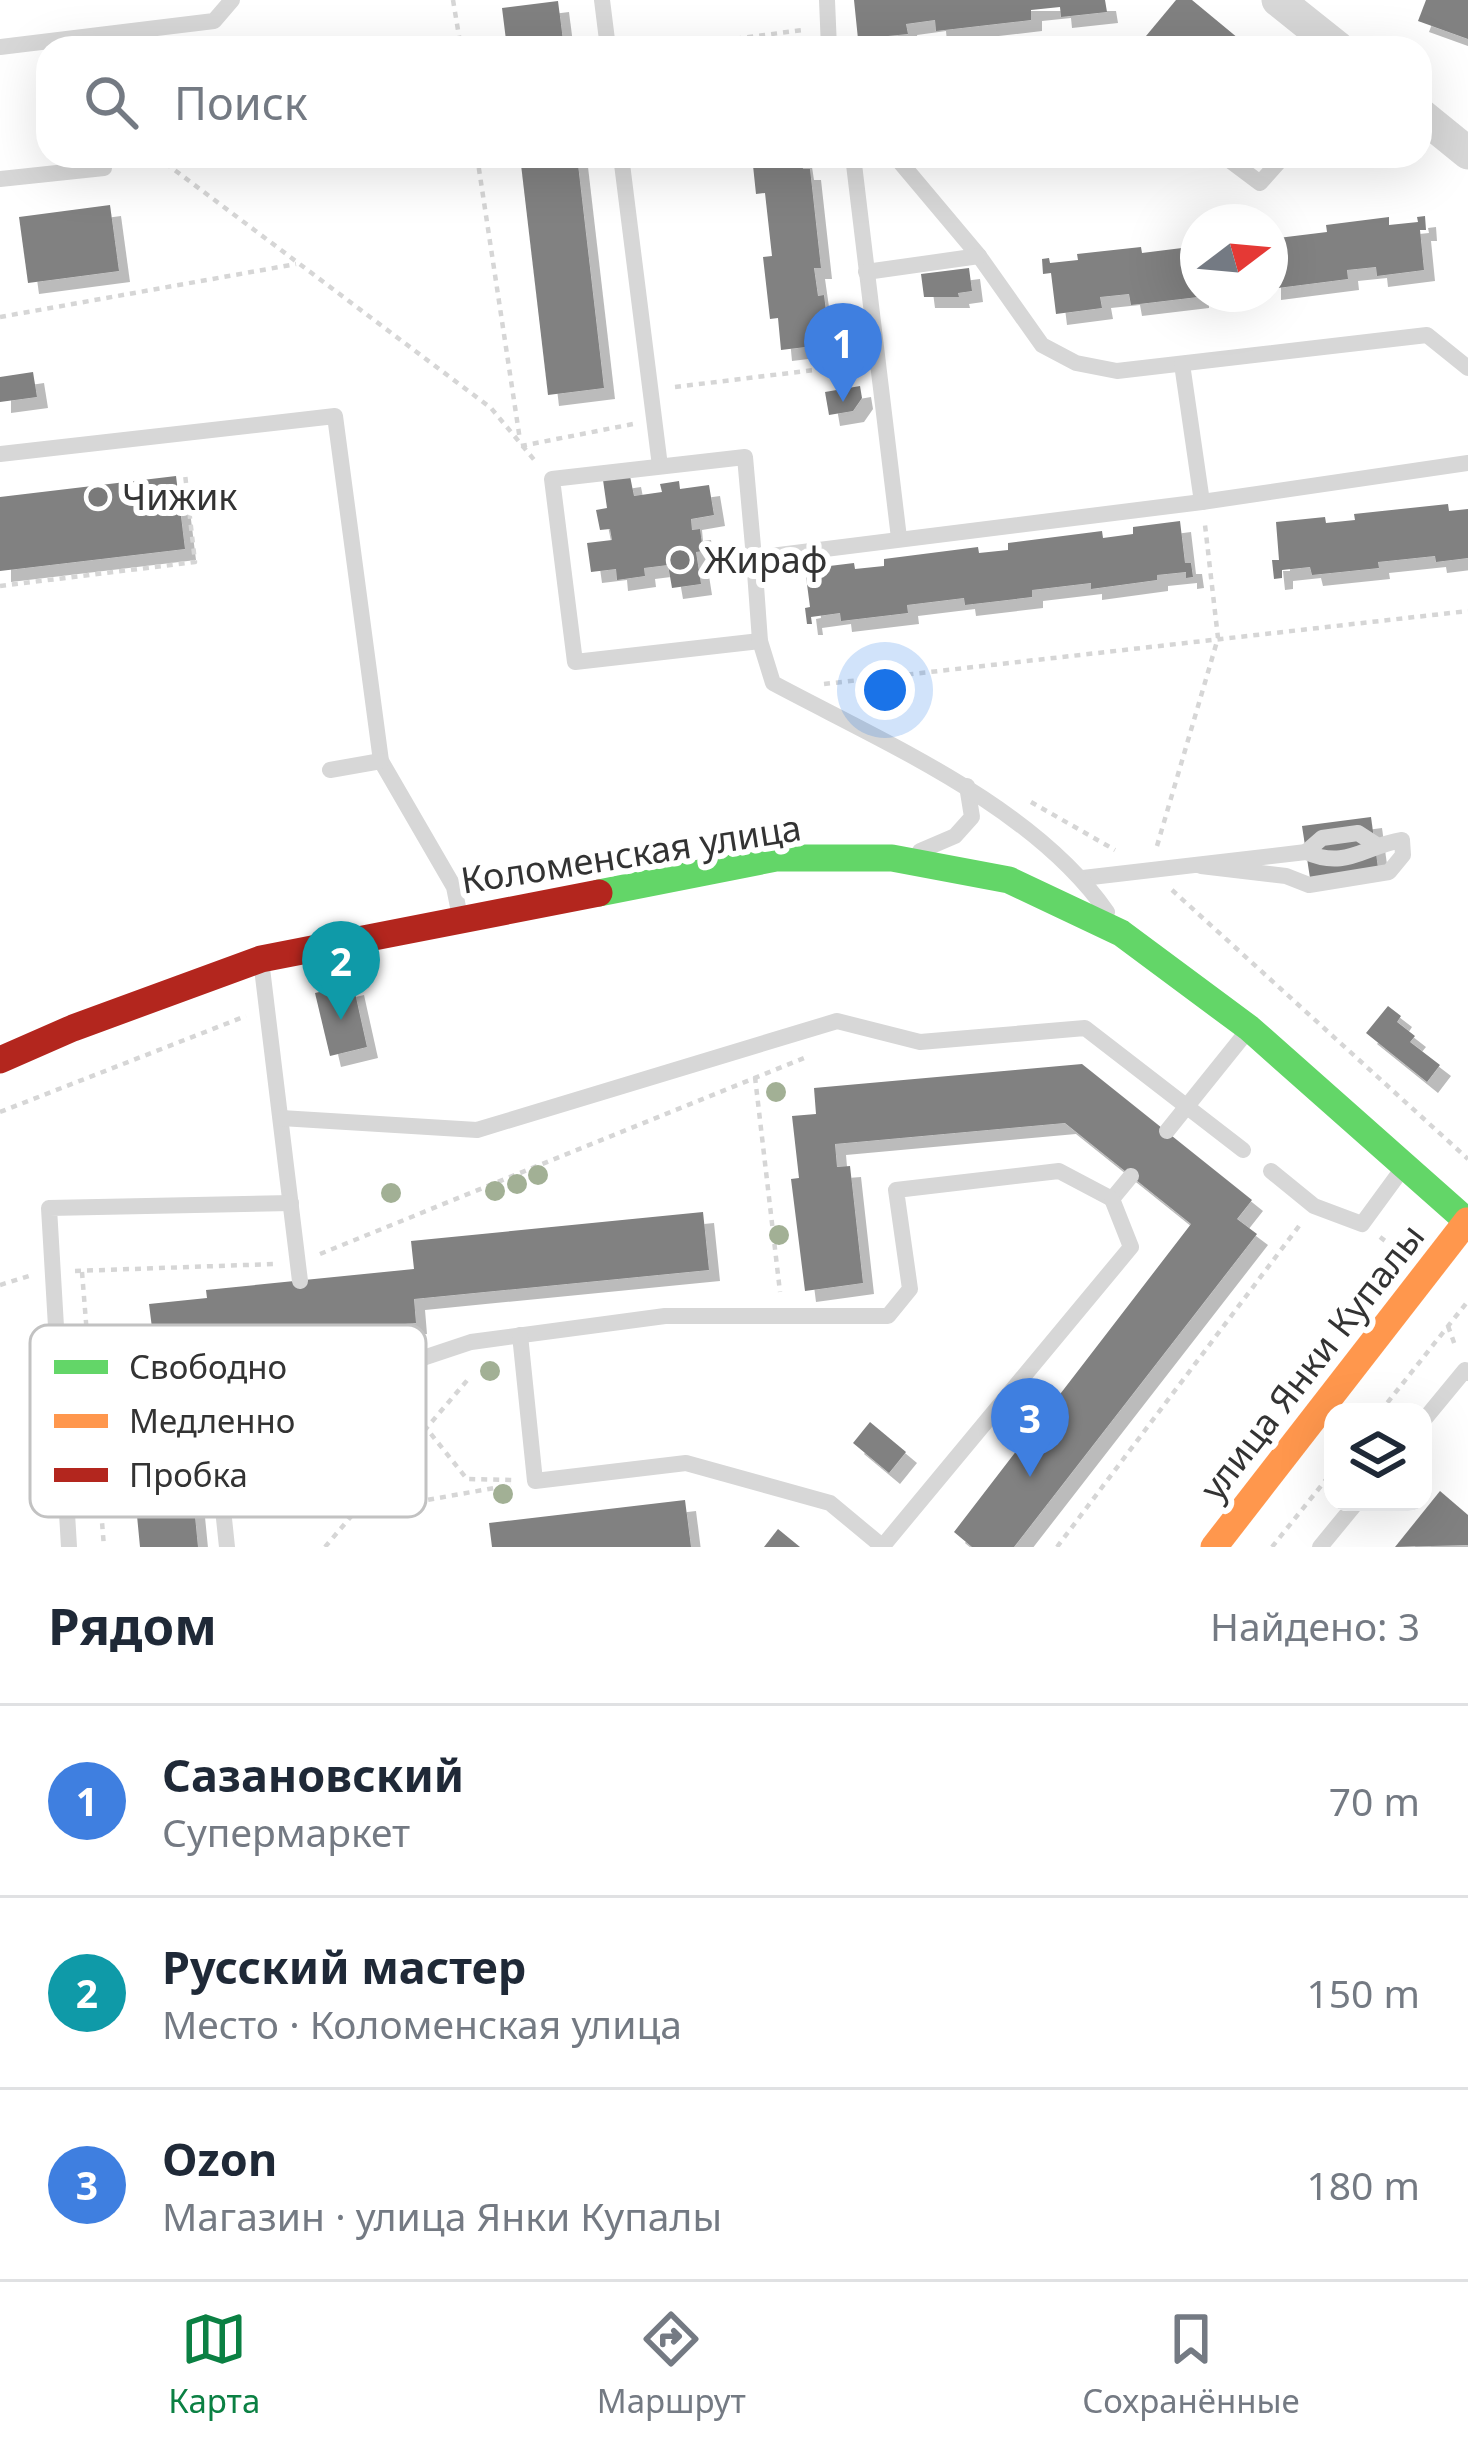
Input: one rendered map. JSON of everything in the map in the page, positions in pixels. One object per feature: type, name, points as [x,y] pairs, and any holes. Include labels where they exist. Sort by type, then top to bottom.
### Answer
[{"type":"main road","name":"Коломенская улица","points":[[0,1060],[261,959],[776,859],[892,858],[1009,880],[1121,932],[1249,1028],[1467,1221]]},
{"type":"main road","name":"улица Янки Купалы","points":[[1214,1547],[1467,1221]]},
{"type":"street","points":[[1279,0],[1323,36]]},
{"type":"street","points":[[1432,124],[1468,153]]},
{"type":"lane","points":[[122,36],[214,21],[232,0]]},
{"type":"lane","points":[[602,0],[606,36]]},
{"type":"lane","points":[[827,0],[828,36]]},
{"type":"lane","points":[[0,47],[36,45]]},
{"type":"lane","points":[[0,179],[104,168]]},
{"type":"lane","points":[[623,168],[660,466]]},
{"type":"lane","points":[[855,168],[899,538]]},
{"type":"lane","points":[[905,168],[979,256],[1042,345],[1076,363],[1117,371],[1427,334],[1468,368]]},
{"type":"lane","points":[[1240,168],[1260,183],[1273,168]]},
{"type":"lane","points":[[866,272],[979,256]]},
{"type":"lane","points":[[1182,364],[1202,502]]},
{"type":"lane","points":[[0,454],[335,416],[381,760],[454,886],[460,918]]},
{"type":"lane","points":[[760,641],[575,662],[552,479],[745,457],[760,641],[773,683],[967,786],[1084,878],[1121,932]]},
{"type":"lane","points":[[754,558],[1468,464]]},
{"type":"lane","points":[[330,770],[381,760]]},
{"type":"lane","points":[[892,858],[956,836],[972,817],[967,786]]},
{"type":"lane","points":[[1084,878],[1306,852],[1322,838],[1358,833],[1375,844],[1402,840],[1403,855],[1389,872],[1309,885],[1286,876],[1202,866]]},
{"type":"lane","points":[[261,959],[299,1272]]},
{"type":"lane","points":[[280,1118],[477,1130],[837,1022],[920,1042],[1085,1028],[1243,1150]]},
{"type":"lane","points":[[1167,1132],[1249,1028]]},
{"type":"lane","points":[[1271,1171],[1314,1206],[1362,1224],[1403,1168]]},
{"type":"lane","points":[[426,1357],[471,1342],[520,1335],[664,1316],[889,1316],[910,1289],[896,1190],[1059,1172],[1112,1199],[1131,1247],[883,1547],[830,1503],[686,1463],[536,1481],[520,1335]]},
{"type":"lane","points":[[1112,1199],[1131,1176]]},
{"type":"lane","points":[[54,1325],[49,1208],[291,1203]]},
{"type":"lane","points":[[1432,1410],[1465,1370],[1468,1373]]},
{"type":"lane","points":[[1320,1547],[1350,1511]]},
{"type":"lane","points":[[67,1517],[69,1547]]},
{"type":"lane","points":[[224,1517],[227,1547]]},
{"type":"path","points":[[453,0],[458,36]]},
{"type":"path","points":[[757,36],[827,27]]},
{"type":"path","points":[[172,168],[491,408],[521,446]]},
{"type":"path","points":[[479,168],[521,446]]},
{"type":"path","points":[[0,317],[297,264]]},
{"type":"path","points":[[651,390],[878,362]]},
{"type":"path","points":[[521,446],[654,420]]},
{"type":"path","points":[[0,586],[195,562],[185,474]]},
{"type":"path","points":[[1150,870],[1218,638],[1202,502]]},
{"type":"path","points":[[844,695],[823,684],[1468,611]]},
{"type":"path","points":[[1028,800],[1150,870],[1468,1159]]},
{"type":"path","points":[[0,1112],[267,1008]]},
{"type":"path","points":[[0,1285],[50,1270],[299,1272],[809,1055]]},
{"type":"path","points":[[755,1077],[783,1316]]},
{"type":"path","points":[[1057,1547],[1314,1206]]},
{"type":"path","points":[[1362,1224],[1428,1272]]},
{"type":"path","points":[[82,1272],[86,1325]]},
{"type":"path","points":[[1387,1403],[1468,1301]]},
{"type":"path","points":[[470,1377],[427,1429],[467,1479],[536,1481]]},
{"type":"path","points":[[426,1500],[536,1481]]},
{"type":"path","points":[[1272,1547],[1324,1482]]},
{"type":"path","points":[[102,1517],[104,1547]]},
{"type":"path","points":[[325,1547],[351,1517]]},
{"type":"building","points":[[854,0],[1105,0],[1107,12],[1061,17],[1060,7],[1031,10],[1031,20],[936,31],[935,20],[906,24],[908,34],[858,36]]},
{"type":"building","points":[[1176,0],[1192,0],[1236,36],[1146,36]]},
{"type":"building","points":[[1426,0],[1468,0],[1468,39],[1418,21]]},
{"type":"building","points":[[558,1],[562,36],[506,36],[502,8]]},
{"type":"building","points":[[521,168],[578,168],[604,388],[548,395]]},
{"type":"building","points":[[753,168],[810,169],[821,268],[814,268],[818,296],[824,295],[830,344],[781,350],[778,318],[770,319],[763,257],[772,256],[765,193],[756,194]]},
{"type":"building","points":[[110,205],[119,271],[28,283],[19,217]]},
{"type":"building","points":[[1425,216],[1426,230],[1420,230],[1424,270],[1377,276],[1376,267],[1347,270],[1348,279],[1288,287],[1288,237],[1327,232],[1326,225],[1389,217],[1389,225],[1418,222],[1417,217]]},
{"type":"building","points":[[1141,247],[1142,253],[1180,248],[1180,299],[1131,305],[1129,294],[1100,297],[1102,308],[1056,314],[1051,273],[1043,274],[1042,259],[1049,258],[1050,263],[1078,260],[1077,254]]},
{"type":"building","points":[[969,268],[972,291],[958,293],[959,297],[924,297],[921,274]]},
{"type":"building","points":[[33,372],[37,397],[0,402],[0,377]]},
{"type":"building","points":[[860,386],[862,398],[853,411],[829,415],[825,392]]},
{"type":"building","points":[[176,476],[185,549],[0,571],[0,497]]},
{"type":"building","points":[[630,476],[634,496],[662,492],[660,484],[679,481],[680,489],[709,485],[714,515],[691,519],[692,530],[700,529],[703,551],[696,552],[701,584],[672,588],[668,565],[644,568],[645,576],[617,580],[616,569],[591,572],[587,543],[612,540],[610,529],[600,530],[596,510],[607,508],[603,480]]},
{"type":"building","points":[[1448,504],[1449,511],[1468,509],[1468,558],[1378,562],[1379,568],[1312,575],[1310,567],[1282,570],[1282,578],[1274,579],[1272,560],[1279,560],[1276,522],[1325,517],[1326,523],[1355,520],[1354,514]]},
{"type":"building","points":[[1180,521],[1185,563],[1191,563],[1193,577],[1186,578],[1186,572],[1091,589],[1091,583],[1032,590],[1032,597],[965,605],[964,598],[907,605],[908,613],[841,621],[840,613],[811,617],[812,624],[807,624],[805,608],[810,607],[805,569],[854,563],[855,569],[884,566],[884,559],[978,547],[979,553],[1008,550],[1008,543],[1102,531],[1103,538],[1133,534],[1133,527]]},
{"type":"building","points":[[1371,817],[1378,868],[1310,878],[1302,826]]},
{"type":"building","points":[[353,984],[367,1047],[330,1056],[315,993]]},
{"type":"building","points":[[1388,1006],[1401,1016],[1397,1022],[1415,1036],[1410,1042],[1440,1065],[1427,1082],[1366,1033]]},
{"type":"building","points":[[1082,1064],[1252,1200],[1237,1219],[1257,1234],[1014,1547],[972,1547],[954,1532],[1191,1224],[1065,1123],[835,1144],[837,1167],[850,1166],[863,1283],[805,1291],[791,1179],[799,1178],[792,1116],[816,1114],[814,1088]]},
{"type":"building","points":[[703,1212],[709,1270],[414,1299],[416,1323],[152,1325],[149,1304],[207,1298],[206,1290],[414,1269],[411,1241]]},
{"type":"building","points":[[870,1422],[906,1452],[889,1473],[853,1443]]},
{"type":"building","points":[[1440,1491],[1468,1515],[1468,1545],[1395,1547],[1424,1511],[1432,1511],[1432,1501]]},
{"type":"building","points":[[685,1500],[691,1547],[492,1547],[489,1523]]},
{"type":"building","points":[[137,1517],[195,1517],[198,1547],[140,1547]]},
{"type":"building","points":[[778,1529],[800,1547],[764,1547]]},
{"type":"traffic: fast","points":[[599,893],[776,858],[892,858],[1009,880],[1121,933],[1249,1028],[1468,1222]]},
{"type":"traffic: slow","points":[[1214,1547],[1467,1221]]},
{"type":"traffic: jam","points":[[0,1060],[261,959],[599,893]]},
{"type":"place","name":"Сазановский","points":[[843,402]]},
{"type":"place","name":"Чижик","points":[[98,497]]},
{"type":"place","name":"Жираф","points":[[680,560]]},
{"type":"place","name":"Русский мастер","points":[[341,1020]]},
{"type":"place","name":"Ozon","points":[[1030,1477]]}]
